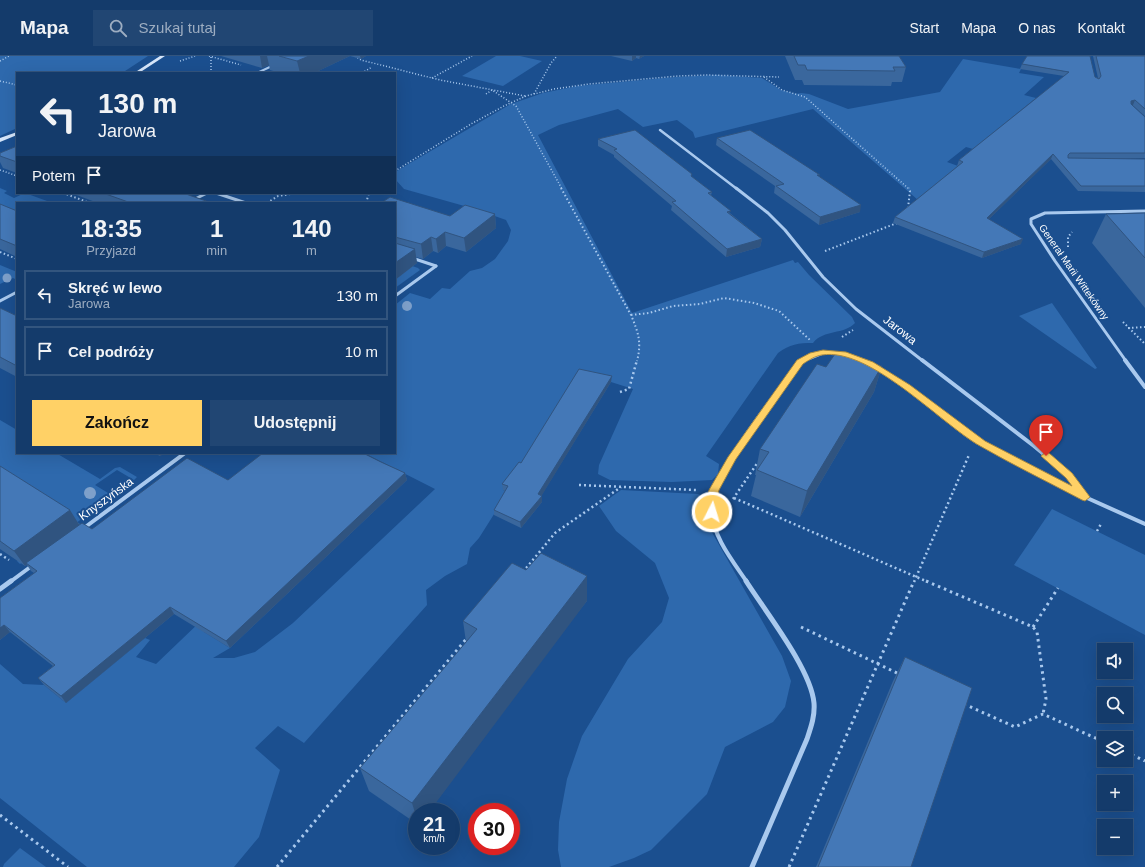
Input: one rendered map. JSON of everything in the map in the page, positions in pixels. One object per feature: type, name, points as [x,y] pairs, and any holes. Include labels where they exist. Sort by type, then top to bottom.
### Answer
[{"type":"street","points":[[138,72],[164,56]]},
{"type":"street","name":"Jarowa","points":[[660,130],[768,213],[785,230],[823,277],[856,309],[1034,446],[1069,475],[1085,497],[1145,524]]},
{"type":"street","points":[[0,140],[16,133]]},
{"type":"street","points":[[189,202],[205,194]]},
{"type":"street","points":[[219,194],[243,202]]},
{"type":"street","name":"Generał Marii Wittekówny","points":[[1145,211],[1045,213],[1032,219],[1031,224],[1055,261],[1145,387]]},
{"type":"street","points":[[396,295],[436,266],[408,257]]},
{"type":"street","points":[[0,301],[16,293]]},
{"type":"street","points":[[752,867],[808,739],[813,721],[814,703],[809,683],[797,659],[720,541],[713,520],[711,503],[714,490],[732,457],[800,362],[813,355],[823,352],[846,355]]},
{"type":"street","points":[[870,364],[907,387],[982,443],[1085,497]]},
{"type":"street","name":"Knyszyńska","points":[[82,529],[184,454]]},
{"type":"street","points":[[0,590],[35,563]]},
{"type":"lane","points":[[261,71],[275,65]]},
{"type":"path","points":[[0,61],[10,56]]},
{"type":"path","points":[[178,61],[195,56]]},
{"type":"path","points":[[211,72],[210,56],[261,71]]},
{"type":"path","points":[[354,56],[361,60],[432,78],[526,96]]},
{"type":"path","points":[[432,78],[472,56]]},
{"type":"path","points":[[534,94],[554,57],[557,56]]},
{"type":"path","points":[[364,72],[372,67]]},
{"type":"path","points":[[396,171],[406,163],[471,124],[512,102],[534,94],[572,86],[678,76],[707,75],[779,77]]},
{"type":"path","points":[[764,77],[782,90],[805,97],[908,187],[910,191],[908,211]]},
{"type":"path","points":[[0,81],[16,85]]},
{"type":"path","points":[[486,94],[492,90]]},
{"type":"path","points":[[492,90],[512,102],[631,315],[638,332],[640,348],[629,389],[620,392]]},
{"type":"path","points":[[0,170],[16,176]]},
{"type":"path","points":[[66,194],[87,202]]},
{"type":"path","points":[[269,202],[278,196],[291,194]]},
{"type":"path","points":[[807,258],[898,223]]},
{"type":"path","points":[[1068,249],[1068,237],[1074,230]]},
{"type":"path","points":[[0,252],[16,259]]},
{"type":"path","points":[[631,315],[649,313],[674,306],[700,304],[724,298],[746,302],[779,311],[823,352]]},
{"type":"path","points":[[1118,317],[1145,344]]},
{"type":"path","points":[[1128,328],[1145,327]]},
{"type":"path","points":[[731,503],[760,458]]},
{"type":"path","points":[[789,867],[965,463]]},
{"type":"path","points":[[579,485],[714,490]]},
{"type":"path","points":[[519,576],[555,533],[621,487]]},
{"type":"path","points":[[734,498],[1033,627],[1037,632],[1046,699],[1043,714]]},
{"type":"path","points":[[1033,627],[1058,588]]},
{"type":"path","points":[[799,626],[906,677]]},
{"type":"path","points":[[277,867],[469,636]]},
{"type":"path","points":[[957,700],[1015,727],[1043,714],[1097,739]]},
{"type":"path","points":[[1133,755],[1145,761]]},
{"type":"path","points":[[0,815],[68,867]]},
{"type":"shaded area","points":[[0,56],[148,56],[124,72],[16,72],[16,128],[0,136]]},
{"type":"shaded area","points":[[496,56],[520,56],[542,61],[503,86],[462,76]]},
{"type":"shaded area","points":[[963,59],[1021,69],[1019,73],[1044,77],[1024,95],[1036,98],[973,149],[966,147],[947,162],[958,166],[918,200],[813,109],[695,138],[693,132],[677,120],[643,127],[618,109],[559,125],[538,135],[632,313],[793,260],[795,263],[798,262],[809,275],[852,317],[855,323],[850,327],[823,336],[813,343],[794,345],[778,353],[706,456],[719,464],[718,474],[712,480],[672,482],[610,480],[598,474],[599,465],[633,389],[611,382],[522,469],[503,490],[508,492],[479,538],[470,548],[467,564],[445,576],[426,590],[427,605],[304,743],[278,726],[255,748],[280,770],[259,837],[234,867],[87,867],[0,798],[0,664],[23,684],[44,685],[66,703],[145,638],[150,640],[136,657],[156,664],[203,619],[204,632],[230,648],[213,658],[234,658],[255,652],[293,623],[435,489],[366,454],[396,454],[396,304],[410,293],[430,299],[442,288],[450,289],[470,271],[482,268],[495,259],[508,241],[511,230],[506,220],[475,209],[404,189],[396,180],[396,171],[511,104],[543,93],[577,86],[716,75],[762,78],[781,90],[796,94],[809,94],[848,109],[940,92]]},
{"type":"shaded area","points":[[0,188],[7,191],[4,193],[14,198],[23,194],[28,194],[47,201],[16,202],[16,222],[0,215]]},
{"type":"shaded area","points":[[396,260],[420,270],[396,287]]},
{"type":"shaded area","points":[[0,265],[16,272],[16,280],[13,278],[0,284]]},
{"type":"shaded area","points":[[1052,303],[1097,368],[1095,369],[1019,316]]},
{"type":"shaded area","points":[[0,420],[16,429],[16,454],[58,454],[100,479],[115,468],[120,467],[137,477],[134,480],[117,470],[95,485],[113,496],[20,564],[17,561],[70,522],[0,475]]},
{"type":"shaded area","points":[[621,490],[698,494],[702,496],[705,520],[782,656],[791,681],[785,707],[773,722],[725,747],[707,794],[651,850],[609,867],[561,867],[558,850],[559,822],[567,779],[582,736],[628,659],[662,622],[669,598],[655,563],[616,531],[599,506]]},
{"type":"shaded area","points":[[1052,509],[1145,555],[1145,635],[1014,565]]},
{"type":"shaded area","points":[[20,848],[46,867],[3,867],[4,864]]},
{"type":"building","points":[[279,56],[309,56],[297,61]]},
{"type":"building","points":[[794,56],[899,56],[906,67],[893,67],[895,71],[807,70],[805,65],[798,65]]},
{"type":"building","points":[[1027,56],[1090,56],[1095,77],[1099,79],[1101,76],[1096,56],[1145,56],[1145,109],[1135,100],[1131,101],[1131,104],[1145,117],[1145,153],[1070,153],[1068,158],[1145,159],[1145,186],[1081,186],[1053,154],[987,218],[1023,239],[984,252],[895,217],[963,162],[959,160],[1069,72],[1022,64]]},
{"type":"building","points":[[635,130],[692,174],[691,176],[712,192],[708,193],[731,211],[727,212],[762,239],[727,249],[672,202],[676,201],[614,150],[617,149],[598,139]]},
{"type":"building","points":[[750,130],[820,175],[817,175],[861,205],[820,217],[776,186],[784,184],[717,138]]},
{"type":"building","points":[[16,146],[16,162],[0,156],[0,153]]},
{"type":"building","points":[[106,194],[186,194],[209,202],[128,202]]},
{"type":"building","points":[[390,197],[450,216],[465,205],[495,214],[464,238],[445,232],[436,239],[431,237],[421,244],[396,237],[396,202],[382,202]]},
{"type":"building","points":[[0,204],[16,211],[16,246],[0,239]]},
{"type":"building","points":[[1145,213],[1145,258],[1106,214]]},
{"type":"building","points":[[396,243],[415,249],[396,262]]},
{"type":"building","points":[[0,308],[16,316],[16,365],[0,357]]},
{"type":"building","points":[[837,351],[882,366],[807,491],[757,470],[769,452],[760,449],[817,364],[826,367]]},
{"type":"building","points":[[579,369],[612,376],[538,494],[542,496],[520,522],[494,510],[508,486],[502,484],[519,462],[521,463]]},
{"type":"building","points":[[262,454],[365,454],[405,473],[226,641],[170,607],[61,696],[38,678],[55,665],[4,625],[0,628],[0,598],[37,571],[26,563],[82,523],[92,529],[187,458],[228,480]]},
{"type":"building","points":[[0,466],[70,510],[14,551],[0,541]]},
{"type":"building","points":[[541,553],[587,576],[412,803],[360,768],[477,629],[463,621],[512,563],[526,570]]},
{"type":"building","points":[[905,657],[972,688],[911,867],[818,867]]},
{"type":"route","points":[[712,512],[711,503],[714,490],[732,457],[800,362],[813,355],[823,352],[846,355],[870,364],[907,387],[996,452],[1085,497],[1069,475],[1046,456]]}]
